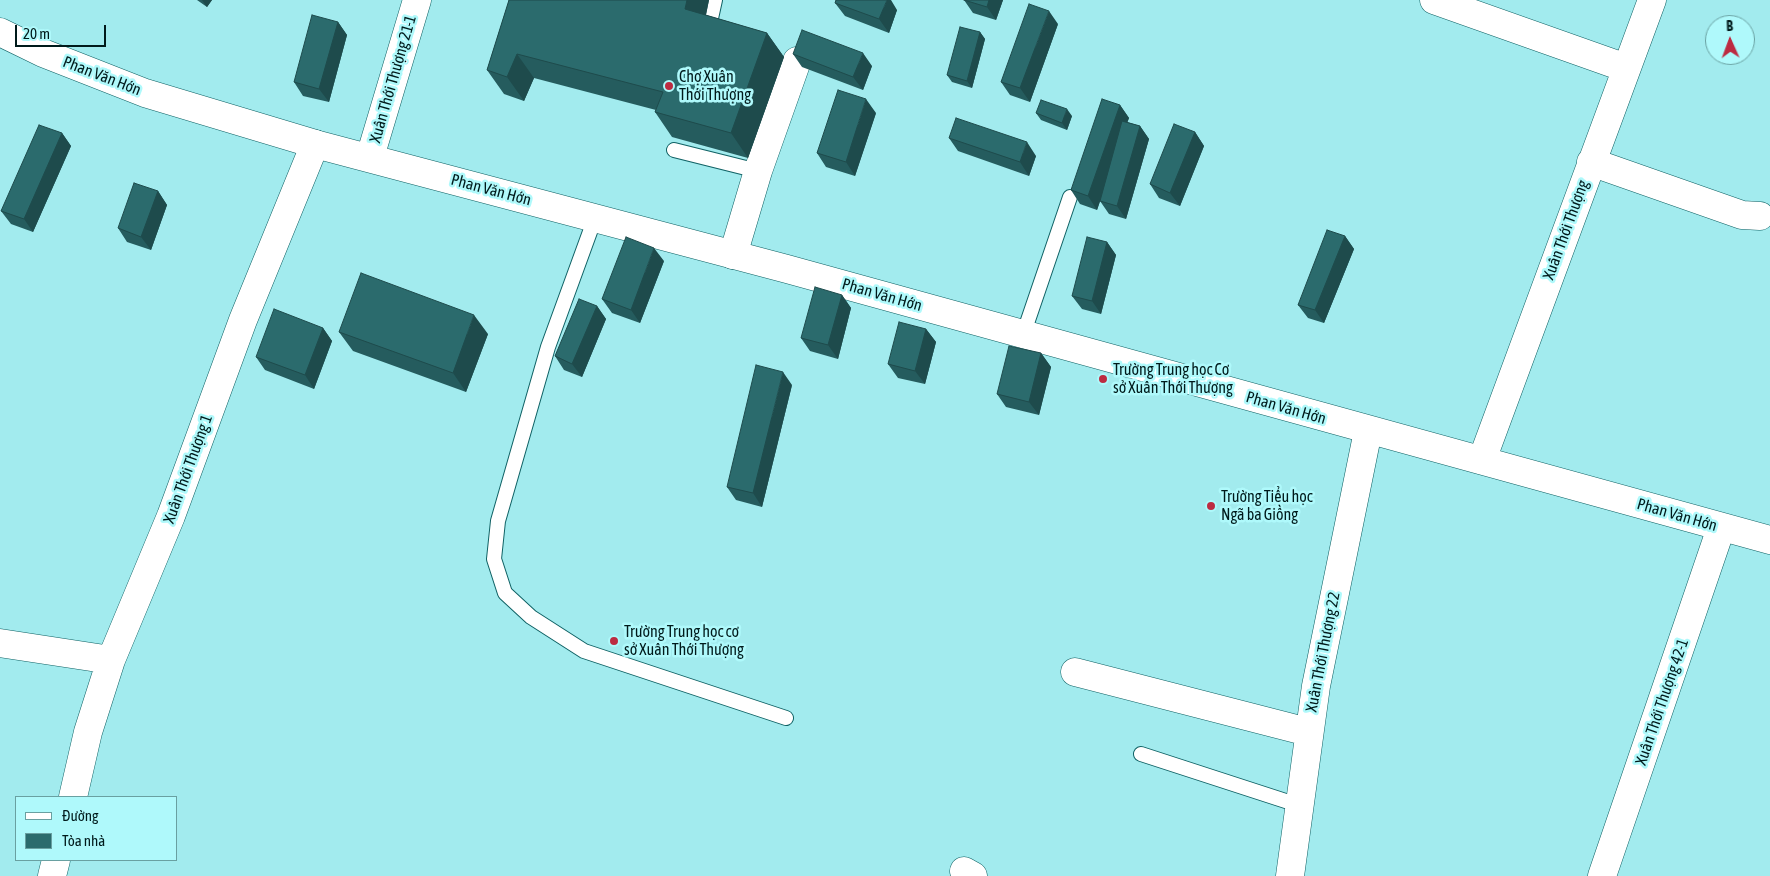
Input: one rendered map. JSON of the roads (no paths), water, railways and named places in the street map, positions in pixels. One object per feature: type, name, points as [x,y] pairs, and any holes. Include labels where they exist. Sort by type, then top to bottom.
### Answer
[{"type":"street","name":"Xuân Thới Thượng 21-1","points":[[370,157],[417,0]]},
{"type":"street","points":[[1434,0],[1626,68]]},
{"type":"street","name":"Xuân Thới Thượng","points":[[1482,460],[1652,0]]},
{"type":"street","name":"Phan Văn Hớn","points":[[0,32],[43,53],[145,93],[315,144],[370,157],[733,255],[1770,540]]},
{"type":"street","points":[[733,255],[758,171],[797,61]]},
{"type":"street","name":"Xuân Thới Thượng 1","points":[[73,796],[88,732],[111,660],[171,516],[243,320],[315,144]]},
{"type":"street","points":[[1591,162],[1742,215],[1760,216]]},
{"type":"street","name":"Xuân Thới Thượng 22","points":[[1290,876],[1308,732],[1340,562],[1368,431]]},
{"type":"street","name":"Xuân Thới Thượng 42-1","points":[[1602,876],[1721,528]]},
{"type":"street","points":[[0,643],[111,660]]},
{"type":"street","points":[[1075,672],[1308,732]]},
{"type":"street","points":[[52,876],[56,861]]},
{"type":"lane","points":[[708,32],[715,0]]},
{"type":"lane","points":[[674,150],[758,171]]},
{"type":"lane","points":[[1023,335],[1070,197]]},
{"type":"lane","points":[[595,218],[548,348],[498,521],[494,559],[504,593],[531,617],[584,652],[786,718]]},
{"type":"lane","points":[[1141,754],[1300,806]]},
{"type":"place","name":"Chợ Xuân Thới Thượng","points":[[669,86]]},
{"type":"place","name":"Trường Trung học Cơ sở Xuân Thới Thượng","points":[[1103,379]]},
{"type":"place","name":"Trường Tiểu học Ngã ba Giồng","points":[[1211,506]]},
{"type":"place","name":"Trường Trung học cơ sở Xuân Thới Thượng","points":[[614,641]]}]
